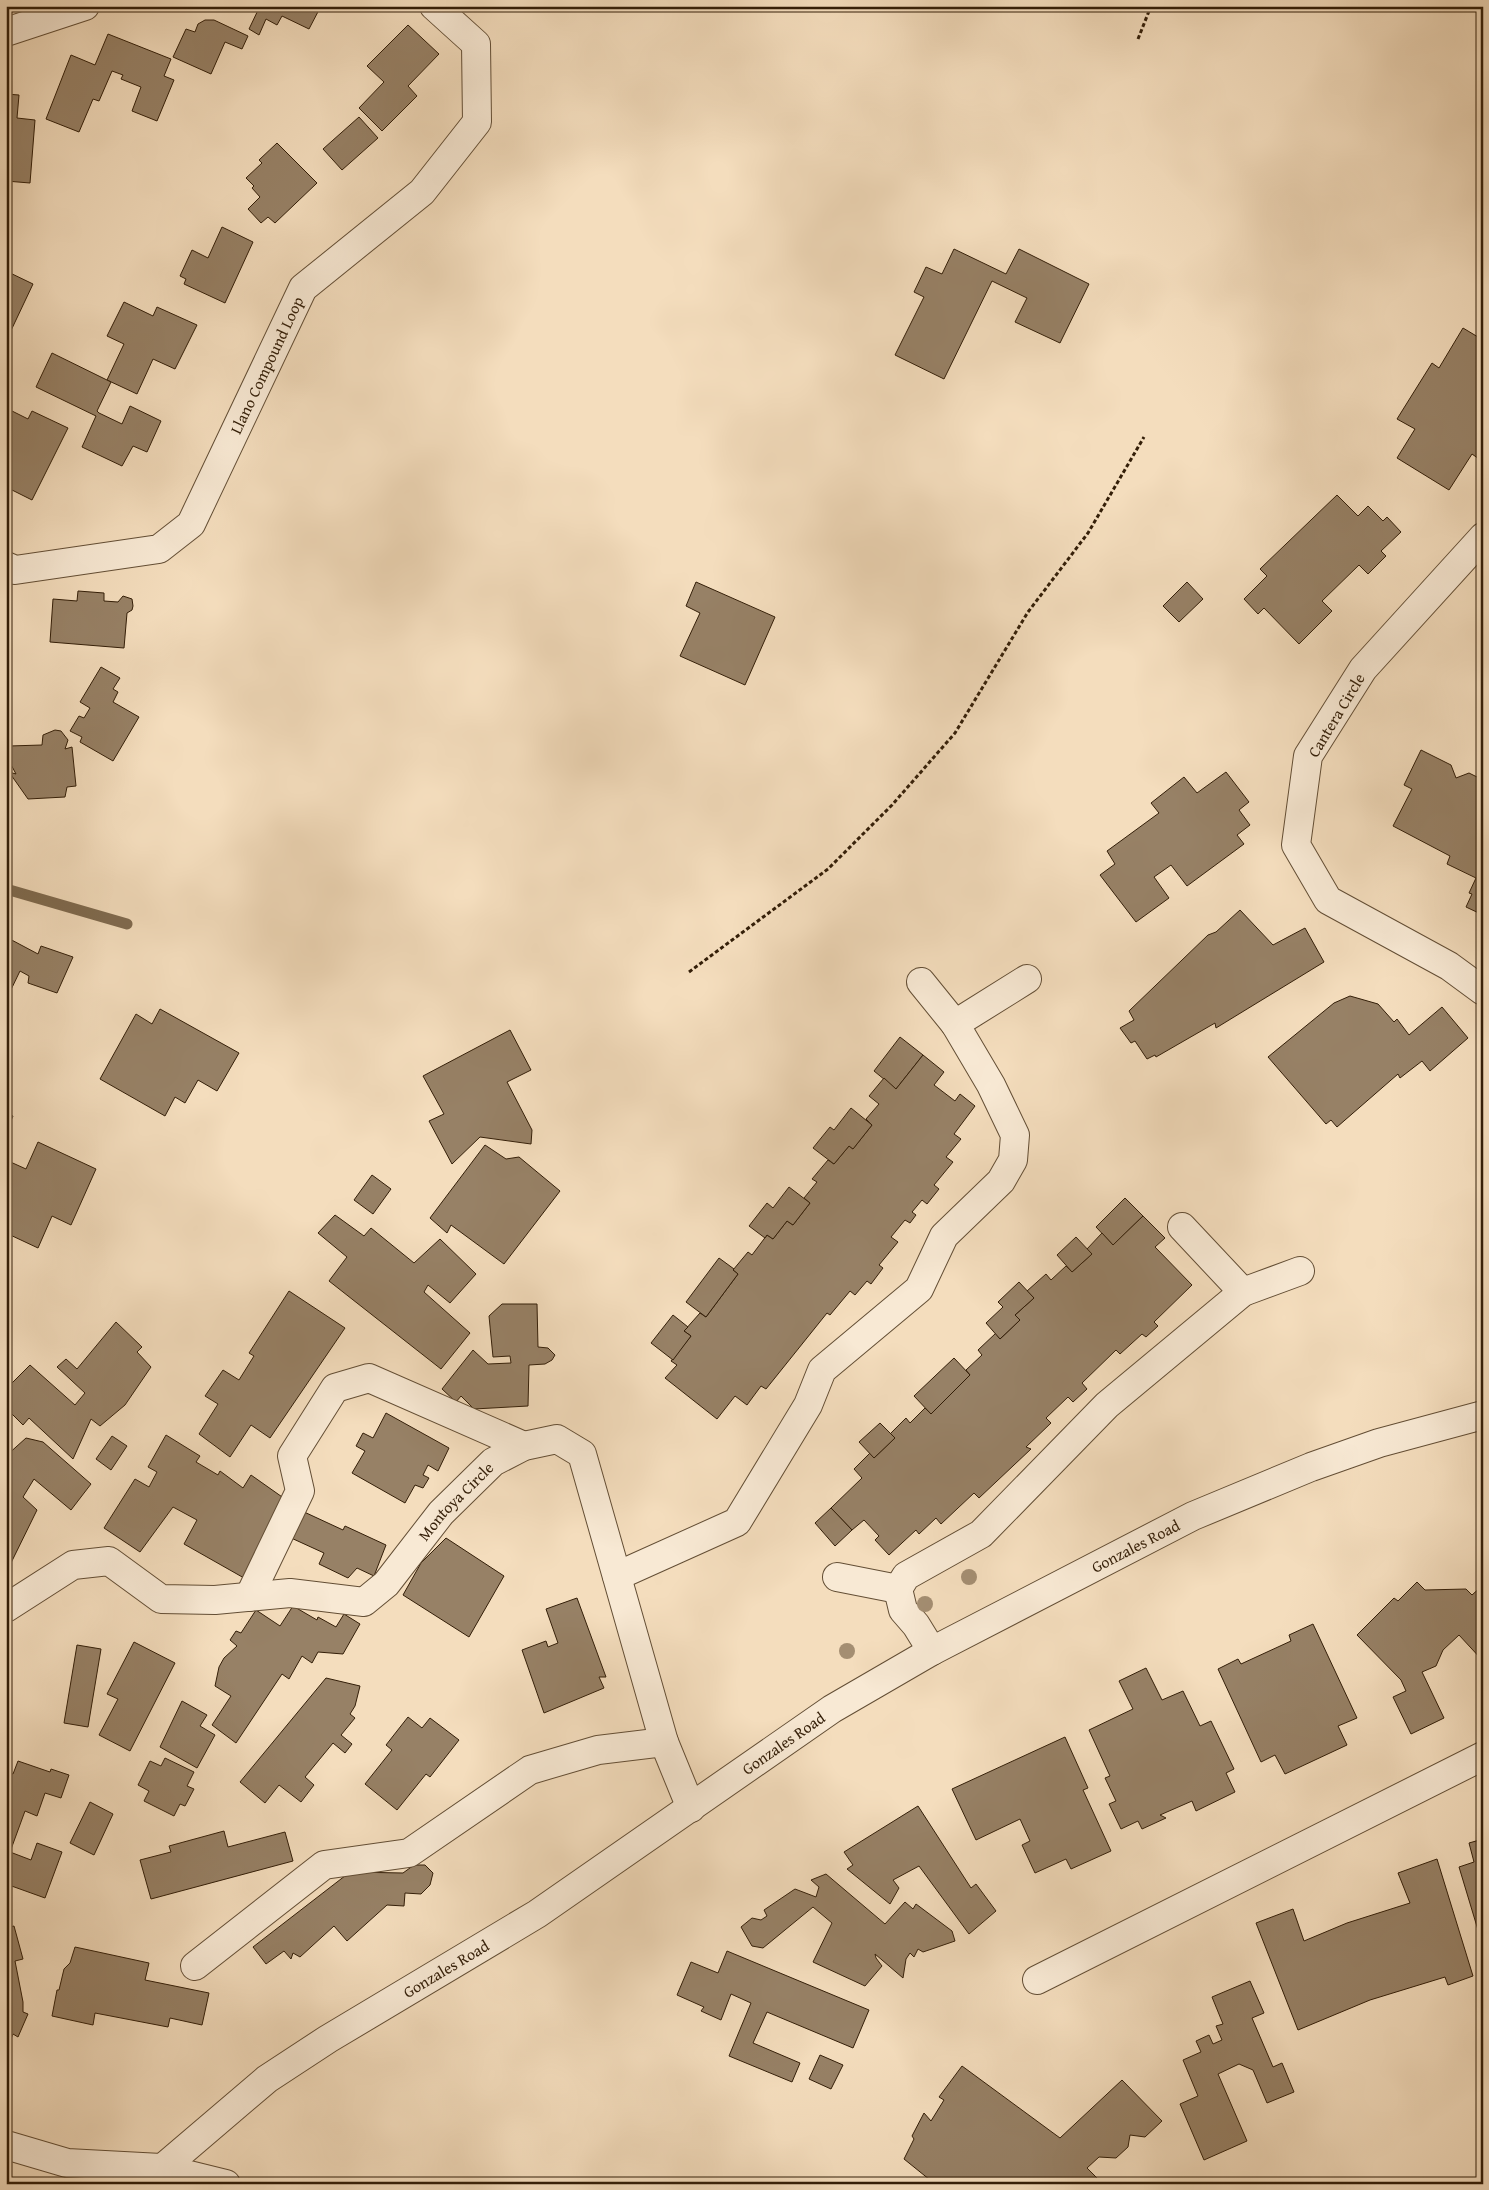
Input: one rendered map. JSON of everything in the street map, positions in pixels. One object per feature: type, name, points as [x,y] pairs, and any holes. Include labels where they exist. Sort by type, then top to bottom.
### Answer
[{"type":"street","points":[[6,32],[85,6]]},
{"type":"street","name":"Llano Compound Loop","points":[[6,566],[15,570],[158,549],[191,524],[303,288],[422,192],[477,122],[476,44],[434,6]]},
{"type":"street","name":"Cantera Circle","points":[[1483,537],[1363,669],[1308,756],[1296,845],[1328,900],[1449,966],[1483,991]]},
{"type":"street","points":[[955,1024],[1027,979]]},
{"type":"street","points":[[617,1576],[737,1522],[808,1405],[822,1370],[919,1289],[944,1236],[1001,1181],[1013,1160],[1016,1135],[991,1085],[955,1024],[920,982]]},
{"type":"street","points":[[1182,1226],[1243,1292]]},
{"type":"street","points":[[932,1651],[916,1625],[903,1610],[898,1589],[906,1576],[981,1534],[1107,1405],[1243,1292],[1300,1271]]},
{"type":"street","points":[[249,1597],[300,1491],[292,1456],[336,1388],[369,1378],[524,1446]]},
{"type":"street","name":"Gonzales Road","points":[[153,2176],[267,2079],[328,2039],[537,1914],[832,1710],[932,1651],[1193,1516],[1311,1467],[1379,1443],[1483,1415]]},
{"type":"street","name":"Montoya Circle","points":[[6,1608],[74,1565],[109,1561],[161,1599],[215,1600],[290,1593],[364,1602],[386,1584],[441,1513],[493,1462],[524,1446],[557,1439],[582,1454],[664,1742],[691,1808]]},
{"type":"street","points":[[837,1577],[898,1589]]},
{"type":"street","points":[[196,1966],[324,1865],[409,1853],[530,1770],[598,1750],[664,1742]]},
{"type":"street","points":[[1037,1980],[1483,1756]]},
{"type":"street","points":[[6,2145],[67,2163],[153,2176],[226,2184]]},
{"type":"path","points":[[1138,39],[1151,6]]},
{"type":"path","points":[[689,972],[828,869],[892,805],[955,733],[1028,612],[1088,532],[1144,437]]},
{"type":"building","points":[[260,6],[321,6],[309,29],[282,16],[277,25],[266,19],[259,35],[249,29]]},
{"type":"building","points":[[205,20],[214,20],[248,36],[242,49],[225,42],[211,74],[173,57],[186,29],[195,32],[198,24]]},
{"type":"building","points":[[408,25],[439,54],[408,86],[417,96],[382,131],[359,108],[384,82],[367,66]]},
{"type":"building","points":[[108,34],[171,59],[164,76],[174,80],[157,121],[132,111],[141,87],[121,79],[123,75],[112,71],[99,101],[93,99],[79,132],[46,119],[71,55],[95,65]]},
{"type":"building","points":[[6,94],[19,95],[17,118],[35,120],[30,183],[6,181]]},
{"type":"building","points":[[359,117],[378,138],[342,170],[323,149]]},
{"type":"building","points":[[277,143],[317,183],[275,223],[268,217],[261,223],[248,209],[260,197],[252,188],[254,186],[246,178],[262,163],[259,160]]},
{"type":"building","points":[[222,227],[253,242],[225,303],[184,284],[186,279],[180,276],[192,250],[208,258]]},
{"type":"building","points":[[954,249],[1006,274],[1019,249],[1089,284],[1060,343],[1015,322],[1027,298],[992,281],[944,379],[895,355],[924,297],[914,292],[926,267],[942,274]]},
{"type":"building","points":[[6,271],[33,284],[7,339],[6,339]]},
{"type":"building","points":[[124,302],[153,316],[157,307],[197,325],[175,369],[153,359],[137,394],[107,380],[124,344],[107,336]]},
{"type":"building","points":[[1463,328],[1483,340],[1483,453],[1479,459],[1472,454],[1449,490],[1397,458],[1415,429],[1397,419],[1432,363],[1439,368]]},
{"type":"building","points":[[52,353],[111,382],[97,411],[99,413],[122,424],[130,406],[161,421],[147,452],[133,446],[122,466],[82,447],[96,416],[36,387]]},
{"type":"building","points":[[6,408],[28,419],[32,411],[68,428],[32,500],[6,487]]},
{"type":"building","points":[[1337,495],[1358,516],[1368,506],[1383,521],[1387,517],[1401,532],[1381,551],[1386,556],[1368,574],[1359,565],[1322,601],[1332,611],[1299,644],[1264,608],[1258,614],[1244,599],[1267,576],[1260,569]]},
{"type":"building","points":[[696,582],[775,617],[745,685],[680,656],[700,613],[686,606]]},
{"type":"building","points":[[1187,582],[1203,599],[1179,622],[1163,606]]},
{"type":"building","points":[[78,591],[104,593],[104,601],[118,602],[123,596],[132,599],[132,610],[127,613],[124,648],[50,642],[53,599],[77,601]]},
{"type":"building","points":[[101,667],[120,678],[113,689],[118,692],[113,702],[139,717],[113,761],[80,742],[82,737],[70,731],[79,716],[84,718],[90,708],[80,702]]},
{"type":"building","points":[[55,730],[61,731],[68,740],[65,749],[72,747],[76,786],[67,787],[65,797],[28,799],[9,772],[16,774],[8,759],[9,746],[42,745],[43,735]]},
{"type":"building","points":[[1421,750],[1451,765],[1456,778],[1469,773],[1483,780],[1483,915],[1466,907],[1472,894],[1469,893],[1476,878],[1447,864],[1450,856],[1393,826],[1412,789],[1404,785]]},
{"type":"building","points":[[1226,772],[1249,802],[1239,810],[1250,825],[1237,835],[1244,844],[1187,886],[1171,865],[1154,877],[1169,898],[1136,922],[1100,875],[1115,864],[1107,851],[1159,813],[1151,803],[1184,777],[1197,793]]},
{"type":"building","points":[[1240,910],[1273,945],[1305,928],[1324,962],[1216,1028],[1215,1023],[1156,1057],[1155,1055],[1147,1059],[1135,1041],[1131,1043],[1120,1028],[1134,1020],[1129,1011],[1208,935],[1216,932]]},
{"type":"building","points":[[6,937],[38,954],[41,946],[73,957],[57,993],[28,983],[29,976],[20,971],[6,1000]]},
{"type":"building","points":[[1350,996],[1378,1004],[1394,1022],[1397,1019],[1409,1035],[1442,1007],[1468,1038],[1430,1071],[1422,1061],[1400,1078],[1398,1074],[1337,1127],[1331,1120],[1326,1124],[1268,1057],[1334,1003]]},
{"type":"building","points":[[160,1009],[239,1053],[217,1091],[198,1080],[185,1103],[175,1097],[165,1116],[100,1079],[136,1014],[152,1024]]},
{"type":"building","points":[[510,1030],[531,1070],[507,1082],[532,1130],[531,1144],[480,1137],[452,1164],[429,1121],[444,1114],[423,1076]]},
{"type":"building","points":[[900,1037],[923,1055],[896,1089],[874,1071]]},
{"type":"building","points":[[923,1055],[944,1072],[934,1085],[955,1101],[960,1094],[975,1106],[954,1134],[961,1139],[946,1157],[953,1162],[934,1185],[939,1189],[927,1204],[922,1200],[912,1212],[916,1215],[910,1223],[905,1220],[891,1237],[898,1242],[879,1265],[883,1268],[871,1284],[867,1281],[855,1295],[850,1291],[830,1315],[827,1313],[766,1389],[761,1386],[747,1405],[735,1396],[717,1419],[665,1378],[677,1365],[671,1361],[691,1336],[684,1331],[700,1313],[706,1317],[738,1274],[733,1270],[748,1252],[752,1255],[767,1235],[773,1239],[787,1221],[793,1225],[810,1203],[804,1198],[817,1182],[812,1179],[828,1160],[834,1164],[849,1146],[853,1149],[872,1125],[866,1119],[879,1104],[869,1096],[884,1078],[896,1089]]},
{"type":"building","points":[[851,1108],[872,1125],[853,1149],[849,1146],[834,1164],[813,1148],[830,1127],[834,1130]]},
{"type":"building","points":[[6,1113],[13,1116],[6,1132]]},
{"type":"building","points":[[38,1142],[96,1169],[71,1225],[52,1216],[38,1248],[6,1233],[6,1160],[26,1169]]},
{"type":"building","points":[[485,1145],[506,1159],[519,1157],[560,1191],[504,1264],[451,1225],[447,1233],[430,1218]]},
{"type":"building","points":[[372,1175],[391,1189],[373,1214],[354,1200]]},
{"type":"building","points":[[789,1187],[810,1203],[793,1225],[787,1221],[773,1239],[767,1235],[765,1238],[749,1226],[767,1203],[773,1208]]},
{"type":"building","points":[[1125,1198],[1143,1216],[1113,1245],[1096,1227]]},
{"type":"building","points":[[335,1215],[364,1236],[371,1228],[414,1263],[440,1239],[476,1274],[450,1303],[428,1285],[424,1292],[470,1333],[441,1369],[329,1281],[347,1257],[318,1233]]},
{"type":"building","points":[[1143,1216],[1165,1238],[1155,1247],[1192,1285],[1154,1322],[1158,1326],[1146,1337],[1142,1334],[1120,1354],[1116,1350],[1082,1383],[1087,1389],[1073,1402],[1068,1397],[1046,1418],[1051,1423],[1026,1447],[1031,1449],[979,1498],[974,1493],[941,1524],[936,1518],[919,1534],[916,1530],[889,1555],[875,1540],[879,1536],[864,1520],[852,1530],[831,1508],[862,1478],[854,1469],[870,1453],[874,1458],[895,1438],[890,1434],[906,1418],[910,1423],[925,1408],[931,1414],[970,1375],[966,1370],[982,1355],[978,1350],[996,1333],[1000,1339],[1020,1320],[1015,1315],[1034,1298],[1027,1291],[1046,1274],[1051,1280],[1066,1266],[1072,1272],[1092,1254],[1087,1249],[1102,1233],[1113,1245]]},
{"type":"building","points":[[1076,1237],[1092,1254],[1072,1272],[1057,1255]]},
{"type":"building","points":[[719,1258],[738,1274],[706,1317],[686,1302]]},
{"type":"building","points":[[1019,1282],[1034,1298],[1015,1315],[1020,1320],[1000,1339],[986,1323],[1003,1307],[998,1302]]},
{"type":"building","points":[[289,1291],[345,1328],[270,1438],[251,1425],[230,1457],[199,1434],[218,1404],[205,1396],[223,1370],[239,1380],[254,1356],[249,1353]]},
{"type":"building","points":[[502,1304],[537,1304],[538,1347],[548,1348],[555,1355],[552,1360],[545,1364],[529,1365],[528,1406],[474,1409],[461,1396],[456,1402],[442,1389],[473,1350],[488,1364],[511,1363],[510,1356],[493,1357],[489,1316]]},
{"type":"building","points":[[673,1315],[688,1327],[684,1331],[691,1336],[673,1360],[651,1343]]},
{"type":"building","points":[[116,1322],[142,1347],[137,1352],[151,1367],[125,1405],[100,1426],[91,1419],[73,1459],[29,1418],[23,1425],[6,1408],[6,1389],[30,1365],[75,1405],[85,1393],[57,1367],[66,1359],[77,1369]]},
{"type":"building","points":[[954,1358],[970,1375],[931,1414],[914,1396]]},
{"type":"building","points":[[386,1413],[449,1448],[438,1471],[428,1465],[423,1475],[429,1478],[423,1488],[415,1485],[405,1503],[352,1473],[365,1451],[356,1446],[363,1433],[373,1438]]},
{"type":"building","points":[[880,1423],[895,1438],[874,1458],[859,1442]]},
{"type":"building","points":[[166,1435],[200,1456],[196,1462],[218,1475],[220,1471],[243,1488],[251,1475],[285,1499],[244,1578],[184,1544],[197,1520],[173,1507],[140,1552],[104,1528],[135,1479],[149,1487],[157,1472],[148,1467]]},
{"type":"building","points":[[112,1436],[127,1446],[111,1470],[96,1459]]},
{"type":"building","points":[[26,1438],[43,1442],[91,1484],[71,1510],[34,1479],[23,1497],[37,1510],[9,1567],[6,1565],[6,1456]]},
{"type":"building","points":[[831,1508],[852,1530],[835,1546],[815,1523]]},
{"type":"building","points":[[302,1511],[343,1530],[345,1526],[386,1545],[374,1576],[357,1568],[348,1578],[319,1564],[324,1553],[289,1537]]},
{"type":"building","points":[[446,1538],[504,1576],[469,1637],[403,1595],[421,1563]]},
{"type":"building","points":[[1417,1582],[1425,1590],[1466,1589],[1472,1595],[1483,1585],[1483,1661],[1459,1635],[1443,1650],[1436,1666],[1422,1672],[1444,1718],[1411,1734],[1393,1697],[1406,1691],[1401,1680],[1357,1635],[1394,1598],[1398,1601]]},
{"type":"building","points":[[577,1598],[606,1677],[599,1677],[604,1688],[544,1713],[522,1650],[546,1641],[548,1647],[558,1643],[546,1609]]},
{"type":"building","points":[[293,1606],[317,1620],[318,1617],[336,1627],[344,1614],[360,1624],[343,1654],[318,1652],[312,1663],[302,1656],[289,1679],[282,1674],[236,1743],[212,1725],[231,1696],[215,1686],[219,1667],[224,1658],[237,1646],[230,1640],[236,1631],[241,1633],[256,1610],[280,1626]]},
{"type":"building","points":[[1313,1624],[1357,1718],[1338,1726],[1347,1745],[1285,1774],[1275,1755],[1261,1762],[1218,1669],[1238,1659],[1241,1664],[1291,1641],[1289,1635]]},
{"type":"building","points":[[134,1642],[175,1663],[130,1751],[99,1735],[118,1699],[107,1694]]},
{"type":"building","points":[[77,1645],[101,1649],[88,1727],[64,1723]]},
{"type":"building","points":[[1146,1668],[1162,1700],[1183,1691],[1200,1726],[1211,1721],[1234,1769],[1226,1773],[1235,1792],[1196,1811],[1192,1801],[1160,1815],[1166,1818],[1142,1829],[1138,1821],[1121,1829],[1109,1804],[1116,1801],[1105,1778],[1110,1776],[1089,1730],[1133,1709],[1119,1681]]},
{"type":"building","points":[[326,1678],[360,1686],[355,1706],[350,1714],[355,1718],[341,1735],[352,1744],[345,1753],[333,1743],[305,1777],[314,1785],[301,1802],[279,1785],[265,1803],[240,1782]]},
{"type":"building","points":[[182,1701],[207,1715],[200,1726],[215,1735],[197,1768],[160,1747]]},
{"type":"building","points":[[408,1717],[422,1728],[430,1718],[459,1740],[430,1777],[426,1774],[397,1810],[365,1784],[392,1750],[386,1745]]},
{"type":"building","points":[[1065,1737],[1088,1788],[1083,1790],[1111,1851],[1071,1869],[1066,1859],[1035,1873],[1022,1845],[1030,1841],[1020,1819],[976,1840],[952,1789]]},
{"type":"building","points":[[165,1758],[194,1772],[187,1786],[194,1789],[185,1806],[180,1804],[174,1816],[144,1801],[149,1791],[138,1785],[150,1761],[161,1766]]},
{"type":"building","points":[[18,1761],[50,1772],[51,1769],[69,1775],[61,1798],[45,1793],[37,1816],[25,1811],[10,1852],[31,1860],[37,1843],[62,1852],[45,1898],[6,1884],[6,1772],[13,1774]]},
{"type":"building","points":[[90,1802],[113,1814],[94,1855],[70,1843]]},
{"type":"building","points":[[918,1806],[971,1888],[976,1884],[996,1911],[969,1934],[919,1866],[893,1880],[899,1888],[890,1904],[847,1869],[853,1865],[844,1852]]},
{"type":"building","points":[[224,1831],[228,1847],[285,1832],[293,1861],[151,1899],[140,1860],[171,1852],[169,1846]]},
{"type":"building","points":[[1483,1839],[1483,1941],[1481,1940],[1459,1867],[1474,1862],[1469,1843]]},
{"type":"building","points":[[1437,1859],[1473,1976],[1448,1985],[1445,1977],[1370,2000],[1298,2030],[1256,1923],[1293,1909],[1304,1941],[1347,1923],[1410,1903],[1398,1873]]},
{"type":"building","points":[[414,1865],[425,1865],[433,1873],[430,1885],[421,1894],[405,1893],[404,1906],[387,1905],[347,1941],[334,1926],[300,1957],[293,1953],[291,1959],[284,1951],[266,1964],[253,1947],[350,1872],[403,1873]]},
{"type":"building","points":[[826,1874],[885,1924],[905,1902],[913,1909],[916,1904],[952,1931],[955,1941],[923,1952],[918,1949],[914,1957],[910,1953],[906,1959],[903,1978],[875,1954],[882,1966],[865,1986],[813,1962],[832,1923],[813,1907],[763,1948],[752,1946],[741,1927],[752,1918],[761,1920],[767,1916],[764,1910],[795,1889],[816,1897],[819,1887],[811,1880]]},
{"type":"building","points":[[14,1926],[23,1959],[15,1961],[23,2002],[23,2012],[28,2014],[18,2037],[13,2034],[6,2051],[6,1928]]},
{"type":"building","points":[[75,1947],[149,1963],[145,1980],[209,1993],[202,2025],[170,2018],[168,2027],[95,2013],[93,2025],[52,2016],[57,1990],[59,1990],[64,1969],[70,1963]]},
{"type":"building","points":[[727,1951],[869,2010],[853,2048],[767,2012],[753,2043],[800,2063],[792,2082],[729,2056],[751,2003],[731,1994],[721,2020],[701,2011],[704,2007],[677,1995],[691,1962],[718,1973]]},
{"type":"building","points":[[1250,1981],[1264,2013],[1252,2018],[1273,2067],[1282,2063],[1294,2092],[1267,2103],[1253,2070],[1239,2064],[1218,2074],[1247,2141],[1204,2160],[1180,2104],[1198,2096],[1183,2060],[1201,2052],[1196,2041],[1209,2035],[1213,2044],[1222,2040],[1216,2026],[1223,2024],[1212,1997]]},
{"type":"building","points":[[820,2055],[843,2065],[831,2089],[809,2079]]},
{"type":"building","points":[[962,2066],[1060,2138],[1122,2080],[1162,2121],[1145,2137],[1130,2135],[1128,2147],[1116,2158],[1099,2157],[1087,2168],[1097,2178],[1086,2184],[935,2184],[904,2159],[914,2139],[912,2136],[924,2113],[931,2121],[944,2100],[939,2097]]},
{"type":"waterway","points":[[6,889],[127,924]]}]
